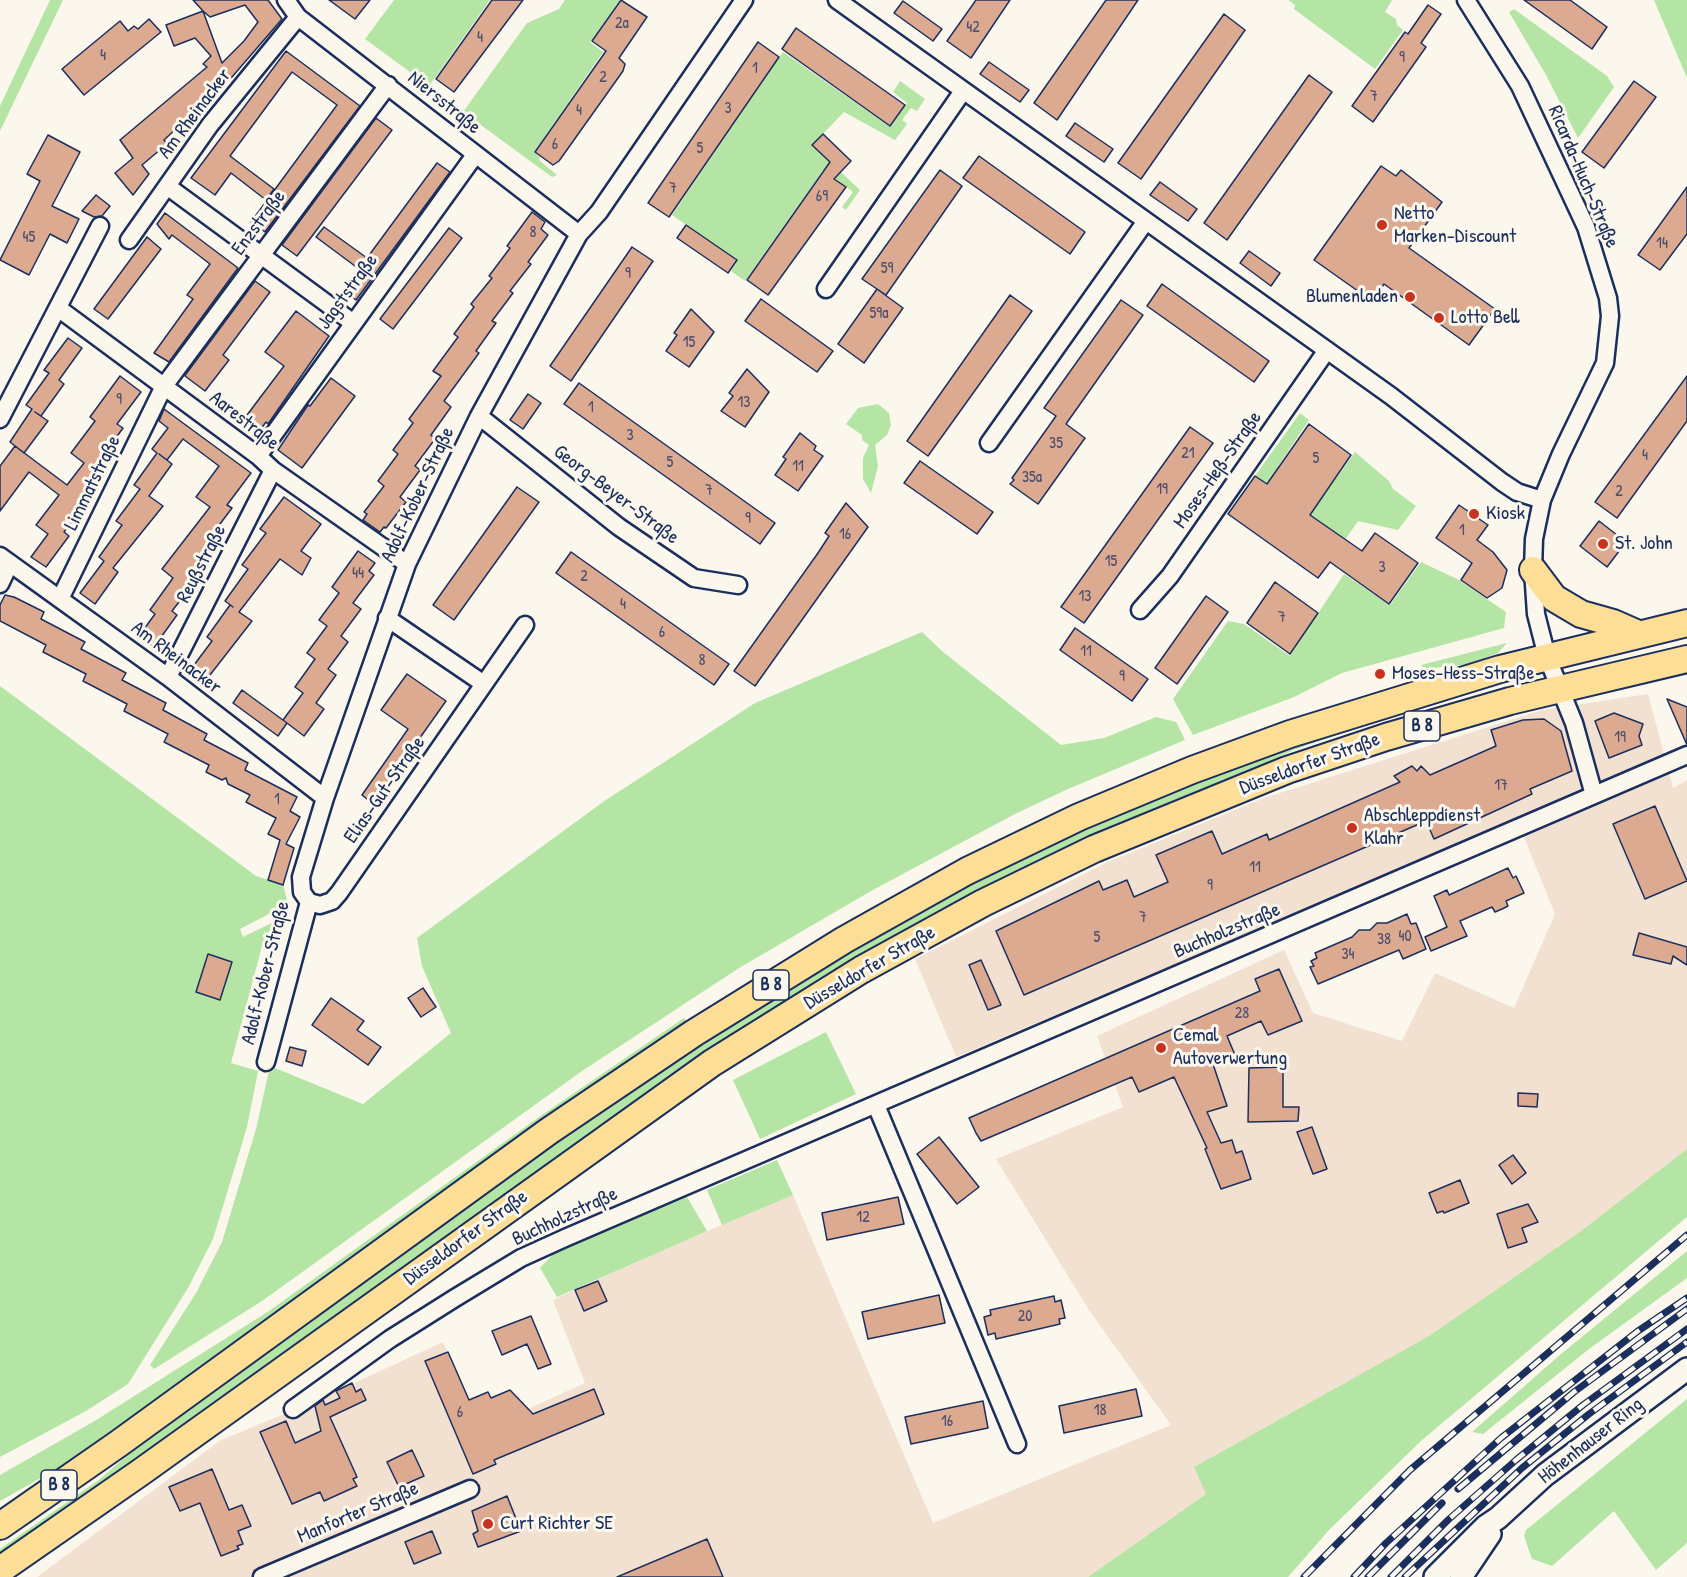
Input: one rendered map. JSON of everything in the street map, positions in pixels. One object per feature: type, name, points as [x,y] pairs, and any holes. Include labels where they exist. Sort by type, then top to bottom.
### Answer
[{"type":"main road","points":[[1533,570],[1554,598],[1581,614],[1614,623],[1638,634]]},
{"type":"main road","name":"Düsseldorfer Straße","points":[[0,1526],[118,1444],[549,1131],[694,1033],[865,928],[998,856],[1079,817],[1192,770],[1377,705],[1547,657],[1687,622]]},
{"type":"main road","name":"Düsseldorfer Straße","points":[[0,1570],[141,1472],[712,1063],[871,964],[1023,883],[1094,849],[1287,770],[1386,737],[1559,689],[1687,659]]},
{"type":"street","name":"Niersstraße","points":[[286,0],[298,17],[579,234]]},
{"type":"street","name":"Adolf-Kober-Straße","points":[[266,1062],[309,902],[302,892],[301,877],[325,798],[407,564],[479,416],[579,234],[599,212],[744,0]]},
{"type":"street","points":[[837,0],[1327,350],[1502,482],[1517,492],[1542,500]]},
{"type":"street","name":"Ricarda-Huch-Straße","points":[[1466,0],[1524,94],[1586,227],[1608,297],[1610,316],[1605,363],[1561,454],[1542,500],[1534,539],[1533,570],[1536,614],[1547,657]]},
{"type":"street","name":"Am Rheinacker","points":[[129,240],[210,125],[298,17]]},
{"type":"street","name":"Enzstraße","points":[[164,386],[388,85]]},
{"type":"street","points":[[826,289],[963,91]]},
{"type":"street","name":"Jagststraße","points":[[258,456],[352,322],[475,155]]},
{"type":"street","points":[[167,186],[352,322]]},
{"type":"street","points":[[989,443],[1146,221]]},
{"type":"street","points":[[0,419],[100,226]]},
{"type":"street","name":"Aarestraße","points":[[58,308],[258,456],[273,470],[407,564]]},
{"type":"street","name":"Moses-Heß-Straße","points":[[1140,610],[1170,576],[1327,350]]},
{"type":"street","name":"Limmatstraße","points":[[60,598],[164,386]]},
{"type":"street","name":"Georg-Beyer-Straße","points":[[479,416],[619,527],[694,578],[738,585]]},
{"type":"street","name":"Reußstraße","points":[[168,677],[273,470]]},
{"type":"street","name":"Am Rheinacker","points":[[5,560],[168,677],[325,798]]},
{"type":"street","points":[[0,584],[5,560]]},
{"type":"street","points":[[387,618],[484,684]]},
{"type":"street","name":"Elias-Gut-Straße","points":[[309,902],[320,905],[332,901],[525,625]]},
{"type":"street","points":[[1547,657],[1574,723],[1594,795]]},
{"type":"street","name":"Buchholzstraße","points":[[293,1408],[390,1339],[521,1258],[1687,755]]},
{"type":"street","points":[[876,1105],[1017,1444]]},
{"type":"street","name":"Höhenhauser Ring","points":[[1435,1577],[1486,1526],[1545,1475],[1687,1369]]},
{"type":"street","name":"Manforter Straße","points":[[262,1577],[470,1489]]},
{"type":"street","name":"Höhenhauser Ring","points":[[1461,1577],[1498,1518]]},
{"type":"shaded area","points":[[1648,694],[1673,788],[1687,780],[1687,1149],[1581,1231],[1429,1336],[1194,1467],[1206,1494],[1088,1577],[37,1577],[221,1440],[311,1403],[443,1342],[482,1430],[585,1383],[553,1300],[674,1245],[793,1195],[933,1523],[1171,1425],[1089,1310],[996,1159],[1123,1107],[1097,1036],[1284,950],[1313,1013],[1402,1041],[1435,973],[1514,1008],[1555,914],[1517,820],[956,1057],[915,959],[1108,862],[1264,798],[1542,710]]},
{"type":"green space","points":[[50,0],[63,0],[0,131],[0,106]]},
{"type":"green space","points":[[394,0],[490,0],[429,86],[365,39]]},
{"type":"green space","points":[[565,0],[620,0],[590,42],[603,52],[534,152],[540,157],[539,160],[557,175],[552,177],[463,112],[527,23],[559,9]]},
{"type":"green space","points":[[1288,0],[1392,0],[1385,12],[1396,19],[1397,25],[1403,30],[1375,69],[1294,9],[1295,5]]},
{"type":"green space","points":[[1654,0],[1687,0],[1687,78]]},
{"type":"green space","points":[[1514,9],[1607,76],[1614,87],[1578,138],[1546,75],[1509,12]]},
{"type":"green space","points":[[783,52],[890,127],[907,103],[893,92],[900,81],[925,99],[917,111],[911,108],[902,120],[907,124],[895,140],[844,112],[812,145],[860,190],[846,210],[842,207],[853,192],[823,170],[745,281],[731,271],[737,260],[672,215]]},
{"type":"green space","points":[[878,404],[889,413],[891,425],[887,435],[875,445],[878,466],[871,493],[863,479],[863,458],[869,445],[862,440],[862,435],[846,424],[858,408]]},
{"type":"green space","points":[[1300,413],[1309,420],[1278,466],[1323,497],[1355,452],[1389,481],[1393,489],[1416,506],[1398,530],[1358,521],[1345,540],[1255,476]]},
{"type":"green space","points":[[1421,562],[1459,580],[1506,612],[1504,628],[1342,673],[1294,697],[1193,735],[1173,699],[1228,621],[1244,624],[1290,656],[1344,574],[1390,605]]},
{"type":"green space","points":[[922,632],[943,652],[1061,745],[1104,738],[1156,717],[1176,722],[1185,740],[1068,789],[1013,815],[871,891],[739,968],[582,1071],[262,1301],[154,1369],[150,1365],[196,1293],[222,1242],[256,1129],[270,1066],[363,1104],[451,1033],[422,966],[417,938],[603,802],[755,703]]},
{"type":"green space","points":[[1507,643],[1498,653],[1470,664],[1424,669],[1421,665]]},
{"type":"green space","points":[[1519,676],[1520,679],[1382,720],[1296,749],[1187,798],[668,1079],[521,1182],[66,1511],[0,1555],[0,1549],[100,1479],[165,1423],[585,1119],[716,1031],[843,952],[951,892],[1067,835],[1181,787],[1294,744]]},
{"type":"green space","points":[[0,686],[256,876],[283,884],[288,904],[240,929],[243,937],[284,917],[282,927],[262,946],[231,1063],[258,1071],[247,1127],[213,1239],[188,1288],[128,1384],[86,1411],[0,1457]]},
{"type":"green space","points":[[684,1018],[687,1022],[542,1121],[76,1458],[0,1501],[0,1475],[93,1422],[269,1311],[539,1117]]},
{"type":"green space","points":[[826,1032],[856,1094],[760,1139],[733,1080]]},
{"type":"green space","points":[[1687,1149],[1687,1217],[1421,1441],[1329,1530],[1288,1577],[1088,1577],[1206,1494],[1194,1467],[1429,1336],[1581,1231]]},
{"type":"green space","points":[[777,1160],[793,1195],[722,1225],[707,1190]]},
{"type":"green space","points":[[687,1197],[707,1231],[557,1297],[540,1268],[554,1253]]},
{"type":"green space","points":[[1687,1251],[1687,1278],[1589,1349],[1483,1434],[1472,1432],[1561,1354]]},
{"type":"green space","points":[[1687,1399],[1687,1543],[1656,1570],[1614,1511],[1552,1566],[1532,1559],[1524,1536],[1526,1530]]},
{"type":"building","points":[[193,0],[268,0],[282,19],[232,77],[164,140],[167,144],[142,165],[149,174],[133,195],[115,173],[133,158],[120,140],[207,67],[203,64],[211,56],[195,38],[174,46],[166,25],[203,11]],"holes":[[[245,5],[258,22],[244,41],[222,63],[203,11],[210,17]]]},
{"type":"building","points":[[329,0],[370,0],[355,19]]},
{"type":"building","points":[[492,0],[523,0],[454,92],[436,79]]},
{"type":"building","points":[[621,0],[647,17],[619,58],[625,64],[623,71],[559,161],[553,165],[535,152],[606,51],[592,41]]},
{"type":"building","points":[[976,0],[1010,0],[971,58],[947,41]]},
{"type":"building","points":[[1106,0],[1138,0],[1057,120],[1034,103]]},
{"type":"building","points":[[1524,0],[1570,0],[1607,27],[1592,49]]},
{"type":"building","points":[[903,1],[942,29],[933,41],[894,13]]},
{"type":"building","points":[[1428,5],[1441,14],[1421,43],[1426,47],[1373,122],[1352,106],[1405,32],[1408,34]]},
{"type":"building","points":[[1224,14],[1245,30],[1141,179],[1118,163]]},
{"type":"building","points":[[149,19],[161,32],[84,95],[62,69],[120,21],[128,31],[134,26],[138,29]]},
{"type":"building","points":[[796,28],[905,105],[890,126],[782,49]]},
{"type":"building","points":[[758,42],[779,57],[669,217],[648,203]]},
{"type":"building","points":[[286,51],[360,106],[265,232],[251,222],[337,105],[292,72],[230,156],[274,189],[266,200],[231,173],[215,195],[191,178]]},
{"type":"building","points":[[989,62],[1029,90],[1020,102],[980,74]]},
{"type":"building","points":[[1309,75],[1332,92],[1227,240],[1204,223]]},
{"type":"building","points":[[1634,81],[1656,97],[1604,168],[1582,152]]},
{"type":"building","points":[[376,118],[392,130],[297,256],[282,245]]},
{"type":"building","points":[[1075,123],[1113,149],[1104,162],[1066,136]]},
{"type":"building","points":[[823,134],[851,161],[834,179],[846,187],[768,295],[747,280],[830,162],[812,145]]},
{"type":"building","points":[[48,135],[80,152],[52,206],[79,219],[67,243],[50,234],[29,275],[0,260],[40,181],[27,174]]},
{"type":"building","points":[[979,156],[1085,232],[1070,254],[963,178]]},
{"type":"building","points":[[437,163],[450,172],[356,300],[343,290],[359,269],[316,237],[324,227],[367,258]]},
{"type":"building","points":[[1381,166],[1396,176],[1401,170],[1442,202],[1409,248],[1495,309],[1469,345],[1384,284],[1372,301],[1314,260]]},
{"type":"building","points":[[940,170],[962,186],[886,295],[862,279]]},
{"type":"building","points":[[1160,182],[1197,209],[1188,221],[1150,195]]},
{"type":"building","points":[[1687,187],[1687,234],[1660,270],[1638,255]]},
{"type":"building","points":[[96,195],[110,206],[102,216],[94,217],[82,211]]},
{"type":"building","points":[[532,212],[545,222],[541,229],[548,235],[528,262],[531,264],[510,291],[513,293],[492,321],[496,323],[476,351],[479,353],[444,401],[451,407],[431,435],[435,439],[415,466],[420,470],[400,497],[406,502],[386,528],[384,527],[380,532],[363,520],[367,514],[364,512],[384,486],[378,481],[398,454],[393,450],[413,423],[409,419],[441,376],[433,371],[458,337],[454,334],[474,307],[471,304],[492,278],[489,276],[510,248],[507,246]]},
{"type":"building","points":[[165,213],[238,268],[169,362],[154,353],[193,299],[187,295],[210,264],[172,235],[169,239],[157,224]]},
{"type":"building","points":[[686,225],[737,260],[728,273],[677,238]]},
{"type":"building","points":[[449,228],[462,238],[393,329],[380,319]]},
{"type":"building","points":[[147,237],[161,249],[108,319],[94,309]]},
{"type":"building","points":[[632,247],[653,261],[571,381],[550,366]]},
{"type":"building","points":[[1249,251],[1280,273],[1271,286],[1240,263]]},
{"type":"building","points":[[255,281],[270,292],[223,355],[229,360],[205,391],[185,376]]},
{"type":"building","points":[[1162,284],[1269,361],[1254,382],[1147,306]]},
{"type":"building","points":[[877,289],[903,308],[864,363],[838,344]]},
{"type":"building","points":[[1010,295],[1032,311],[928,456],[907,441]]},
{"type":"building","points":[[761,299],[833,351],[817,372],[745,321]]},
{"type":"building","points":[[1121,300],[1143,315],[1066,424],[1085,438],[1038,504],[1010,484],[1014,480],[1012,478],[1056,416],[1044,408]]},
{"type":"building","points":[[691,309],[714,332],[689,367],[666,351],[677,335],[674,333]]},
{"type":"building","points":[[296,311],[329,336],[268,424],[266,422],[260,430],[244,419],[284,366],[265,352]]},
{"type":"building","points":[[68,338],[82,348],[59,380],[64,384],[41,416],[35,412],[48,421],[24,453],[10,442],[32,409],[26,405],[49,373],[44,370]]},
{"type":"building","points":[[747,369],[769,392],[745,427],[721,411],[733,396],[729,393]]},
{"type":"building","points":[[120,376],[141,392],[117,424],[123,428],[100,460],[106,464],[82,496],[88,500],[64,532],[69,536],[46,567],[31,557],[48,534],[36,525],[59,495],[29,472],[0,511],[0,466],[15,446],[67,485],[84,463],[71,453],[95,421],[90,417]]},
{"type":"building","points":[[1687,376],[1687,421],[1617,518],[1595,502]]},
{"type":"building","points":[[331,378],[355,396],[302,468],[278,450],[308,405],[310,406]]},
{"type":"building","points":[[579,383],[775,523],[760,544],[564,404]]},
{"type":"building","points":[[528,394],[541,403],[523,429],[510,420]]},
{"type":"building","points":[[164,409],[251,473],[227,505],[232,508],[208,540],[214,544],[190,576],[196,580],[172,611],[177,615],[154,647],[139,636],[155,614],[150,610],[173,578],[162,569],[210,507],[196,497],[219,466],[183,439],[167,460],[159,454],[172,464],[149,496],[163,506],[113,568],[118,572],[95,604],[80,593],[104,561],[99,557],[122,525],[116,521],[140,489],[134,485],[157,453],[152,449],[168,428],[159,421]]},
{"type":"building","points":[[1309,424],[1351,455],[1310,515],[1362,551],[1375,533],[1418,563],[1389,604],[1330,562],[1318,578],[1228,514],[1255,476],[1267,484]]},
{"type":"building","points":[[1190,427],[1213,443],[1084,623],[1061,607]]},
{"type":"building","points":[[800,433],[816,446],[814,450],[823,456],[798,491],[775,475],[786,459],[783,457]]},
{"type":"building","points":[[920,461],[993,512],[977,534],[904,483]]},
{"type":"building","points":[[517,487],[539,502],[454,620],[433,605]]},
{"type":"building","points":[[284,497],[321,524],[301,551],[311,558],[302,575],[280,559],[239,612],[252,621],[203,684],[188,673],[212,641],[207,637],[230,605],[233,607],[225,601],[248,569],[242,565],[266,533],[260,529]]},
{"type":"building","points":[[846,503],[868,527],[755,686],[734,671],[818,553],[829,536],[825,533]]},
{"type":"building","points":[[1459,505],[1488,525],[1477,540],[1493,552],[1507,570],[1502,588],[1487,598],[1461,580],[1472,563],[1436,538]]},
{"type":"building","name":"St. John","points":[[1599,521],[1626,542],[1607,567],[1580,546]]},
{"type":"building","points":[[358,551],[375,563],[369,571],[374,575],[353,603],[361,609],[341,636],[348,642],[328,669],[336,675],[316,703],[324,709],[304,736],[283,720],[303,693],[295,687],[315,659],[307,653],[327,626],[319,620],[339,593],[332,587]]},
{"type":"building","points":[[571,552],[729,664],[714,685],[556,573]]},
{"type":"building","points":[[1275,582],[1318,613],[1290,654],[1247,623]]},
{"type":"building","points":[[5,595],[44,612],[41,619],[85,642],[81,649],[126,673],[122,680],[166,703],[163,710],[207,734],[204,740],[248,763],[245,770],[297,797],[290,811],[300,817],[286,844],[294,848],[283,885],[268,880],[280,840],[268,834],[276,818],[246,802],[250,795],[228,784],[226,778],[222,780],[206,772],[209,765],[164,742],[168,734],[124,711],[127,704],[83,681],[86,674],[43,652],[46,645],[0,621],[0,605]]},
{"type":"building","points":[[1206,596],[1228,612],[1177,684],[1155,668]]},
{"type":"building","points":[[1075,628],[1148,679],[1132,701],[1060,650]]},
{"type":"building","points":[[407,674],[446,701],[373,804],[362,795],[408,729],[381,710]]},
{"type":"building","points":[[242,690],[287,723],[278,736],[233,703]]},
{"type":"building","points":[[1667,699],[1687,707],[1687,745]]},
{"type":"building","points":[[1614,713],[1643,724],[1639,736],[1642,745],[1609,758],[1595,721]]},
{"type":"building","points":[[1544,719],[1561,731],[1572,771],[1530,789],[1532,794],[1434,839],[1426,821],[1024,995],[996,931],[1099,881],[1103,890],[1127,880],[1134,897],[1168,882],[1156,855],[1212,831],[1222,854],[1267,834],[1269,840],[1400,782],[1394,776],[1412,766],[1417,771],[1421,766],[1430,775],[1496,746],[1491,730],[1523,720]]},
{"type":"building","points":[[1655,806],[1687,881],[1645,899],[1613,824]]},
{"type":"building","points":[[1508,868],[1513,878],[1516,876],[1524,893],[1506,901],[1508,906],[1502,909],[1495,912],[1492,907],[1460,921],[1467,936],[1431,951],[1425,937],[1447,927],[1434,896],[1447,890],[1449,895]]},
{"type":"building","points":[[1407,914],[1411,924],[1416,923],[1426,949],[1403,959],[1399,950],[1318,984],[1310,967],[1314,966],[1311,961],[1317,958],[1315,953],[1352,937],[1359,930],[1370,930],[1377,923],[1387,923]]},
{"type":"building","points":[[1639,933],[1687,947],[1687,965],[1673,956],[1671,964],[1633,955]]},
{"type":"building","points":[[208,954],[232,962],[220,1000],[196,992]]},
{"type":"building","points":[[981,960],[1001,1005],[988,1010],[969,965]]},
{"type":"building","points":[[1279,969],[1302,1021],[1268,1035],[1261,1021],[1227,1036],[1235,1055],[1213,1064],[1227,1106],[1207,1112],[1221,1143],[1232,1140],[1236,1153],[1242,1151],[1251,1179],[1221,1189],[1205,1149],[1207,1148],[1174,1077],[1139,1092],[1132,1077],[981,1141],[976,1133],[969,1118],[1260,991],[1255,979]]},
{"type":"building","points":[[423,988],[436,1007],[421,1017],[408,998]]},
{"type":"building","points":[[331,998],[364,1021],[357,1030],[381,1047],[368,1065],[312,1025]]},
{"type":"building","points":[[290,1047],[306,1051],[302,1066],[286,1061]]},
{"type":"building","points":[[1283,1067],[1283,1107],[1299,1107],[1298,1121],[1248,1122],[1249,1068]]},
{"type":"building","points":[[1518,1093],[1538,1094],[1537,1107],[1518,1106]]},
{"type":"building","points":[[1312,1127],[1327,1169],[1313,1174],[1297,1132]]},
{"type":"building","points":[[939,1137],[979,1187],[957,1204],[917,1154]]},
{"type":"building","points":[[1513,1155],[1526,1173],[1512,1184],[1499,1165]]},
{"type":"building","points":[[1460,1180],[1469,1203],[1444,1213],[1443,1211],[1437,1213],[1429,1193]]},
{"type":"building","points":[[898,1197],[904,1224],[827,1240],[822,1213]]},
{"type":"building","points":[[1528,1204],[1538,1222],[1522,1228],[1527,1242],[1508,1248],[1497,1214]]},
{"type":"building","points":[[598,1281],[607,1301],[584,1311],[575,1290]]},
{"type":"building","points":[[939,1295],[945,1323],[868,1339],[862,1312]]},
{"type":"building","points":[[1054,1296],[1055,1302],[1061,1300],[1065,1318],[1059,1319],[1060,1324],[996,1339],[995,1333],[988,1335],[984,1317],[991,1315],[990,1310]]},
{"type":"building","points":[[531,1316],[551,1364],[538,1369],[527,1344],[502,1355],[492,1331]]},
{"type":"building","points":[[448,1352],[469,1400],[488,1392],[491,1398],[510,1390],[533,1414],[594,1389],[604,1414],[494,1460],[496,1464],[473,1474],[425,1361]]},
{"type":"building","points":[[352,1383],[356,1392],[361,1389],[366,1400],[330,1417],[357,1477],[353,1479],[357,1486],[324,1501],[320,1492],[292,1504],[260,1432],[286,1421],[295,1443],[321,1431],[315,1406],[323,1400],[325,1405],[340,1398],[336,1391]]},
{"type":"building","points":[[1136,1389],[1142,1416],[1064,1433],[1059,1406]]},
{"type":"building","points":[[983,1401],[988,1428],[911,1444],[905,1417]]},
{"type":"building","points":[[412,1450],[424,1476],[399,1487],[387,1462]]},
{"type":"building","points":[[212,1469],[229,1510],[242,1505],[251,1526],[238,1531],[243,1544],[237,1546],[239,1549],[221,1556],[200,1503],[180,1511],[169,1487]]},
{"type":"building","points":[[507,1496],[521,1531],[478,1547],[473,1534],[478,1531],[472,1511]]},
{"type":"building","points":[[432,1531],[441,1553],[414,1564],[405,1542]]},
{"type":"building","points":[[707,1539],[723,1577],[617,1577]]},
{"type":"railway","points":[[1304,1577],[1410,1470],[1687,1235]]},
{"type":"railway","points":[[1354,1577],[1386,1543],[1501,1438],[1638,1331],[1687,1298]]},
{"type":"railway","points":[[1458,1489],[1574,1392],[1687,1309]]},
{"type":"railway","points":[[1391,1577],[1448,1520],[1516,1460],[1583,1405],[1687,1329]]},
{"type":"railway","points":[[1405,1577],[1522,1468],[1589,1414],[1687,1342]]},
{"type":"railway","points":[[1368,1577],[1442,1503]]},
{"type":"place","name":"Netto Marken-Discount","points":[[1382,225]]},
{"type":"place","name":"Blumenladen","points":[[1410,297]]},
{"type":"place","name":"Lotto Bell","points":[[1439,318]]},
{"type":"place","name":"Kiosk","points":[[1474,514]]},
{"type":"place","name":"St. John","points":[[1603,544]]},
{"type":"place","name":"Moses-Hess-Straße","points":[[1380,674]]},
{"type":"place","name":"Abschleppdienst Klahr","points":[[1352,828]]},
{"type":"place","name":"Cemal Autoverwertung","points":[[1161,1048]]},
{"type":"place","name":"Curt Richter SE","points":[[488,1524]]}]
